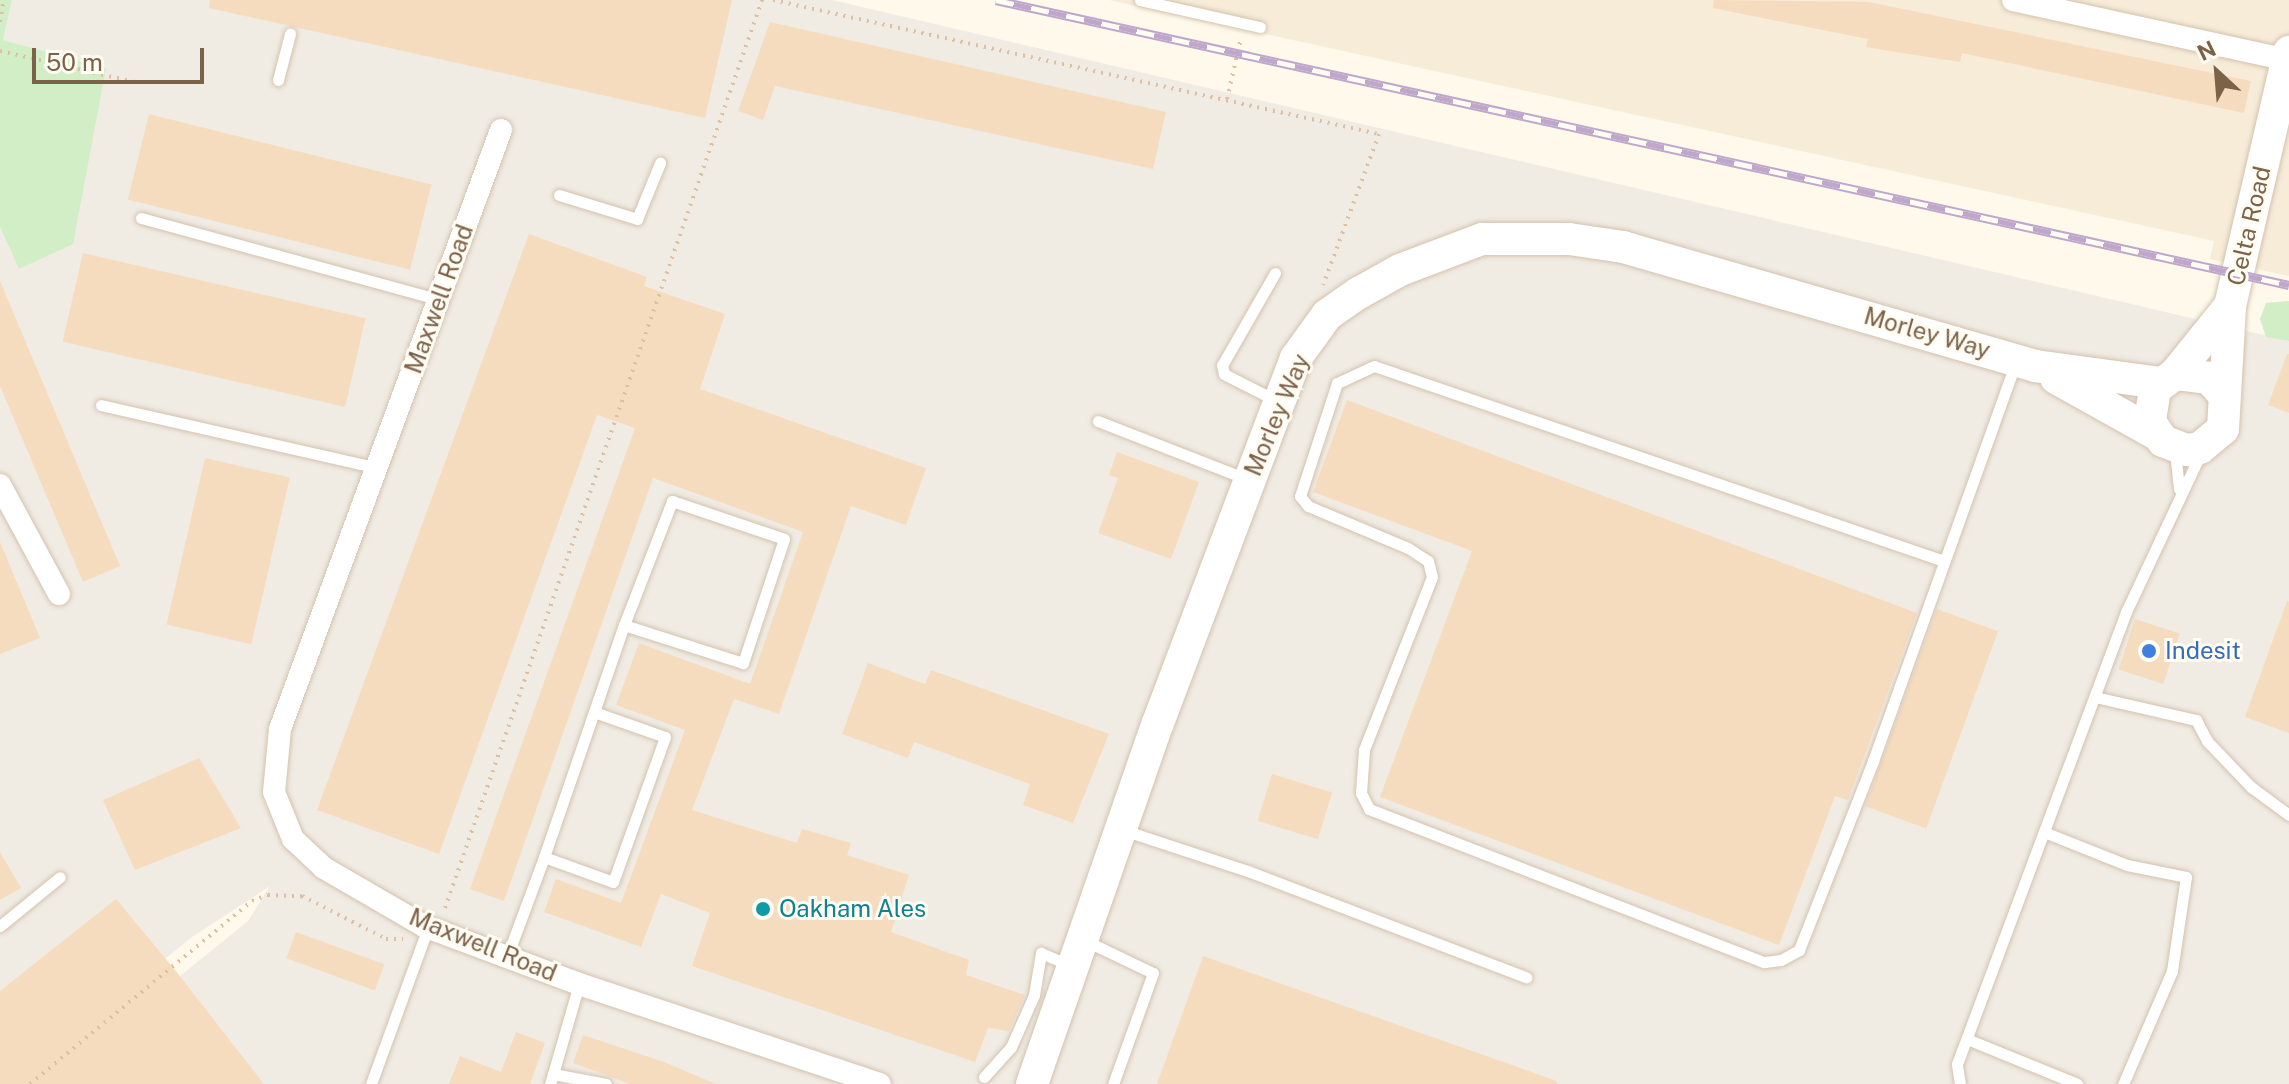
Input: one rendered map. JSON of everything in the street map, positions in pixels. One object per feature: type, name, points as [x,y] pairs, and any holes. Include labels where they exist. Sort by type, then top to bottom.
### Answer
[{"type":"street","points":[[2013,0],[2288,57]]},
{"type":"street","name":"Celta Road","points":[[2224,395],[2230,306],[2288,57]]},
{"type":"street","name":"Maxwell Road","points":[[501,130],[379,468],[280,729],[274,792],[293,839],[324,868],[421,931],[508,954],[579,984],[880,1084]]},
{"type":"street","name":"Morley Way","points":[[1032,1084],[1122,829],[1296,358],[1327,315],[1359,293],[1441,253],[1482,239],[1523,235],[1623,247],[2026,363],[2168,378]]},
{"type":"street","name":"Celta Road","points":[[2168,378],[2230,306]]},
{"type":"street","name":"Morley Way","points":[[2026,363],[2165,441]]},
{"type":"street","points":[[2168,378],[2209,378],[2224,395],[2225,422],[2207,444],[2165,441],[2148,408],[2168,378]]},
{"type":"street","points":[[0,485],[59,594]]},
{"type":"lane","points":[[1140,0],[1255,26]]},
{"type":"lane","points":[[278,80],[290,34]]},
{"type":"lane","points":[[559,195],[637,219],[660,163]]},
{"type":"lane","points":[[141,218],[438,299]]},
{"type":"lane","points":[[1275,273],[1222,365],[1224,374],[1279,402]]},
{"type":"lane","points":[[1944,561],[1374,366],[1337,383],[1300,496],[1308,506],[1408,548],[1428,561],[1432,577],[1364,750],[1361,793],[1369,809],[1394,823],[1764,962],[1799,950],[1944,561],[2026,363]]},
{"type":"lane","points":[[101,405],[379,468]]},
{"type":"lane","points":[[1098,421],[1250,480]]},
{"type":"lane","points":[[2165,441],[2179,490]]},
{"type":"lane","points":[[1960,1084],[1957,1064],[2095,697],[2179,490],[2207,444]]},
{"type":"lane","points":[[508,954],[624,625],[672,501],[784,539],[743,663],[624,625]]},
{"type":"lane","points":[[2095,697],[2196,720],[2207,741],[2251,787],[2289,815]]},
{"type":"lane","points":[[544,857],[613,882],[665,737],[594,712]]},
{"type":"lane","points":[[1122,829],[1248,871],[1526,977]]},
{"type":"lane","points":[[2044,832],[2127,865],[2186,877],[2172,971],[2123,1084]]},
{"type":"lane","points":[[0,926],[60,877]]},
{"type":"lane","points":[[373,1084],[421,931]]},
{"type":"lane","points":[[984,1077],[1011,1047],[1034,995],[1041,953],[1078,953],[1153,973],[1113,1084]]},
{"type":"lane","points":[[579,984],[551,1079],[606,1084]]},
{"type":"lane","points":[[1967,1039],[2077,1084]]},
{"type":"path","points":[[0,22],[4,0]]},
{"type":"path","points":[[445,908],[762,0]]},
{"type":"path","points":[[773,0],[1379,134],[1318,298]]},
{"type":"path","points":[[1227,100],[1243,30],[1255,26]]},
{"type":"path","points":[[0,51],[134,82]]},
{"type":"path","points":[[30,1084],[252,901],[268,895],[302,896],[386,939],[421,931]]},
{"type":"shaded area","points":[[12,0],[832,0],[2289,341],[2289,1084],[47,1084],[248,921],[270,886],[192,937],[11,1084],[0,1084],[0,227],[19,269],[106,68],[3,40]]},
{"type":"shaded area","points":[[1109,0],[2289,0],[2289,276],[2210,259],[2214,241]]},
{"type":"green space","points":[[0,0],[12,0],[3,40],[106,68],[73,244],[19,269],[0,227]]},
{"type":"green space","points":[[2289,301],[2289,341],[2266,337],[2260,319],[2266,303]]},
{"type":"building","points":[[210,0],[732,0],[705,118],[209,8]]},
{"type":"building","points":[[1714,0],[1869,2],[2251,81],[2244,113],[1962,53],[1960,62],[1866,47],[1868,39],[1713,8]]},
{"type":"building","points":[[770,22],[1166,112],[1153,169],[775,86],[763,120],[738,111]]},
{"type":"building","points":[[149,114],[431,184],[410,270],[128,199]]},
{"type":"building","points":[[529,234],[647,277],[644,286],[725,314],[700,389],[926,468],[906,525],[851,506],[779,714],[734,699],[692,810],[797,843],[802,829],[851,843],[847,855],[909,875],[891,932],[969,960],[966,975],[1025,995],[1009,1031],[988,1028],[975,1062],[692,966],[710,913],[661,894],[641,947],[544,912],[556,879],[621,903],[685,730],[616,705],[639,643],[750,684],[803,532],[653,478],[504,901],[470,889],[635,428],[597,415],[439,854],[317,810]]},
{"type":"building","points":[[83,253],[366,318],[345,407],[63,342]]},
{"type":"building","points":[[0,281],[120,566],[83,582],[0,386]]},
{"type":"building","points":[[2289,354],[2289,413],[2268,405]]},
{"type":"building","points":[[1347,400],[1917,613],[1848,800],[1835,796],[1779,945],[1380,797],[1472,551],[1313,492]]},
{"type":"building","points":[[1117,452],[1199,482],[1171,559],[1098,533],[1118,478],[1109,475]]},
{"type":"building","points":[[205,458],[290,478],[251,644],[167,625]]},
{"type":"building","points":[[0,542],[40,638],[0,654]]},
{"type":"building","points":[[2289,602],[2289,733],[2245,717]]},
{"type":"building","points":[[1937,609],[1998,631],[1926,829],[1865,806]]},
{"type":"building","name":"Indesit","points":[[2135,619],[2180,634],[2163,684],[2119,669]]},
{"type":"building","points":[[868,663],[925,684],[931,670],[1109,734],[1073,823],[1023,805],[1030,784],[914,742],[908,758],[842,734]]},
{"type":"building","points":[[199,758],[241,828],[135,870],[103,800]]},
{"type":"building","points":[[1272,774],[1332,792],[1318,839],[1258,821]]},
{"type":"building","points":[[0,852],[21,888],[0,900]]},
{"type":"building","points":[[116,899],[264,1084],[0,1084],[0,991]]},
{"type":"building","points":[[296,932],[384,964],[375,990],[286,958]]},
{"type":"building","points":[[1203,956],[1557,1081],[1557,1084],[1157,1084]]},
{"type":"building","points":[[516,1032],[545,1043],[530,1084],[449,1084],[460,1056],[501,1072]]},
{"type":"building","points":[[583,1035],[664,1062],[716,1084],[630,1084],[573,1063]]},
{"type":"railway","points":[[996,0],[2289,285]]},
{"type":"place","name":"Indesit","points":[[2149,651]]},
{"type":"place","name":"Oakham Ales","points":[[763,909]]}]
